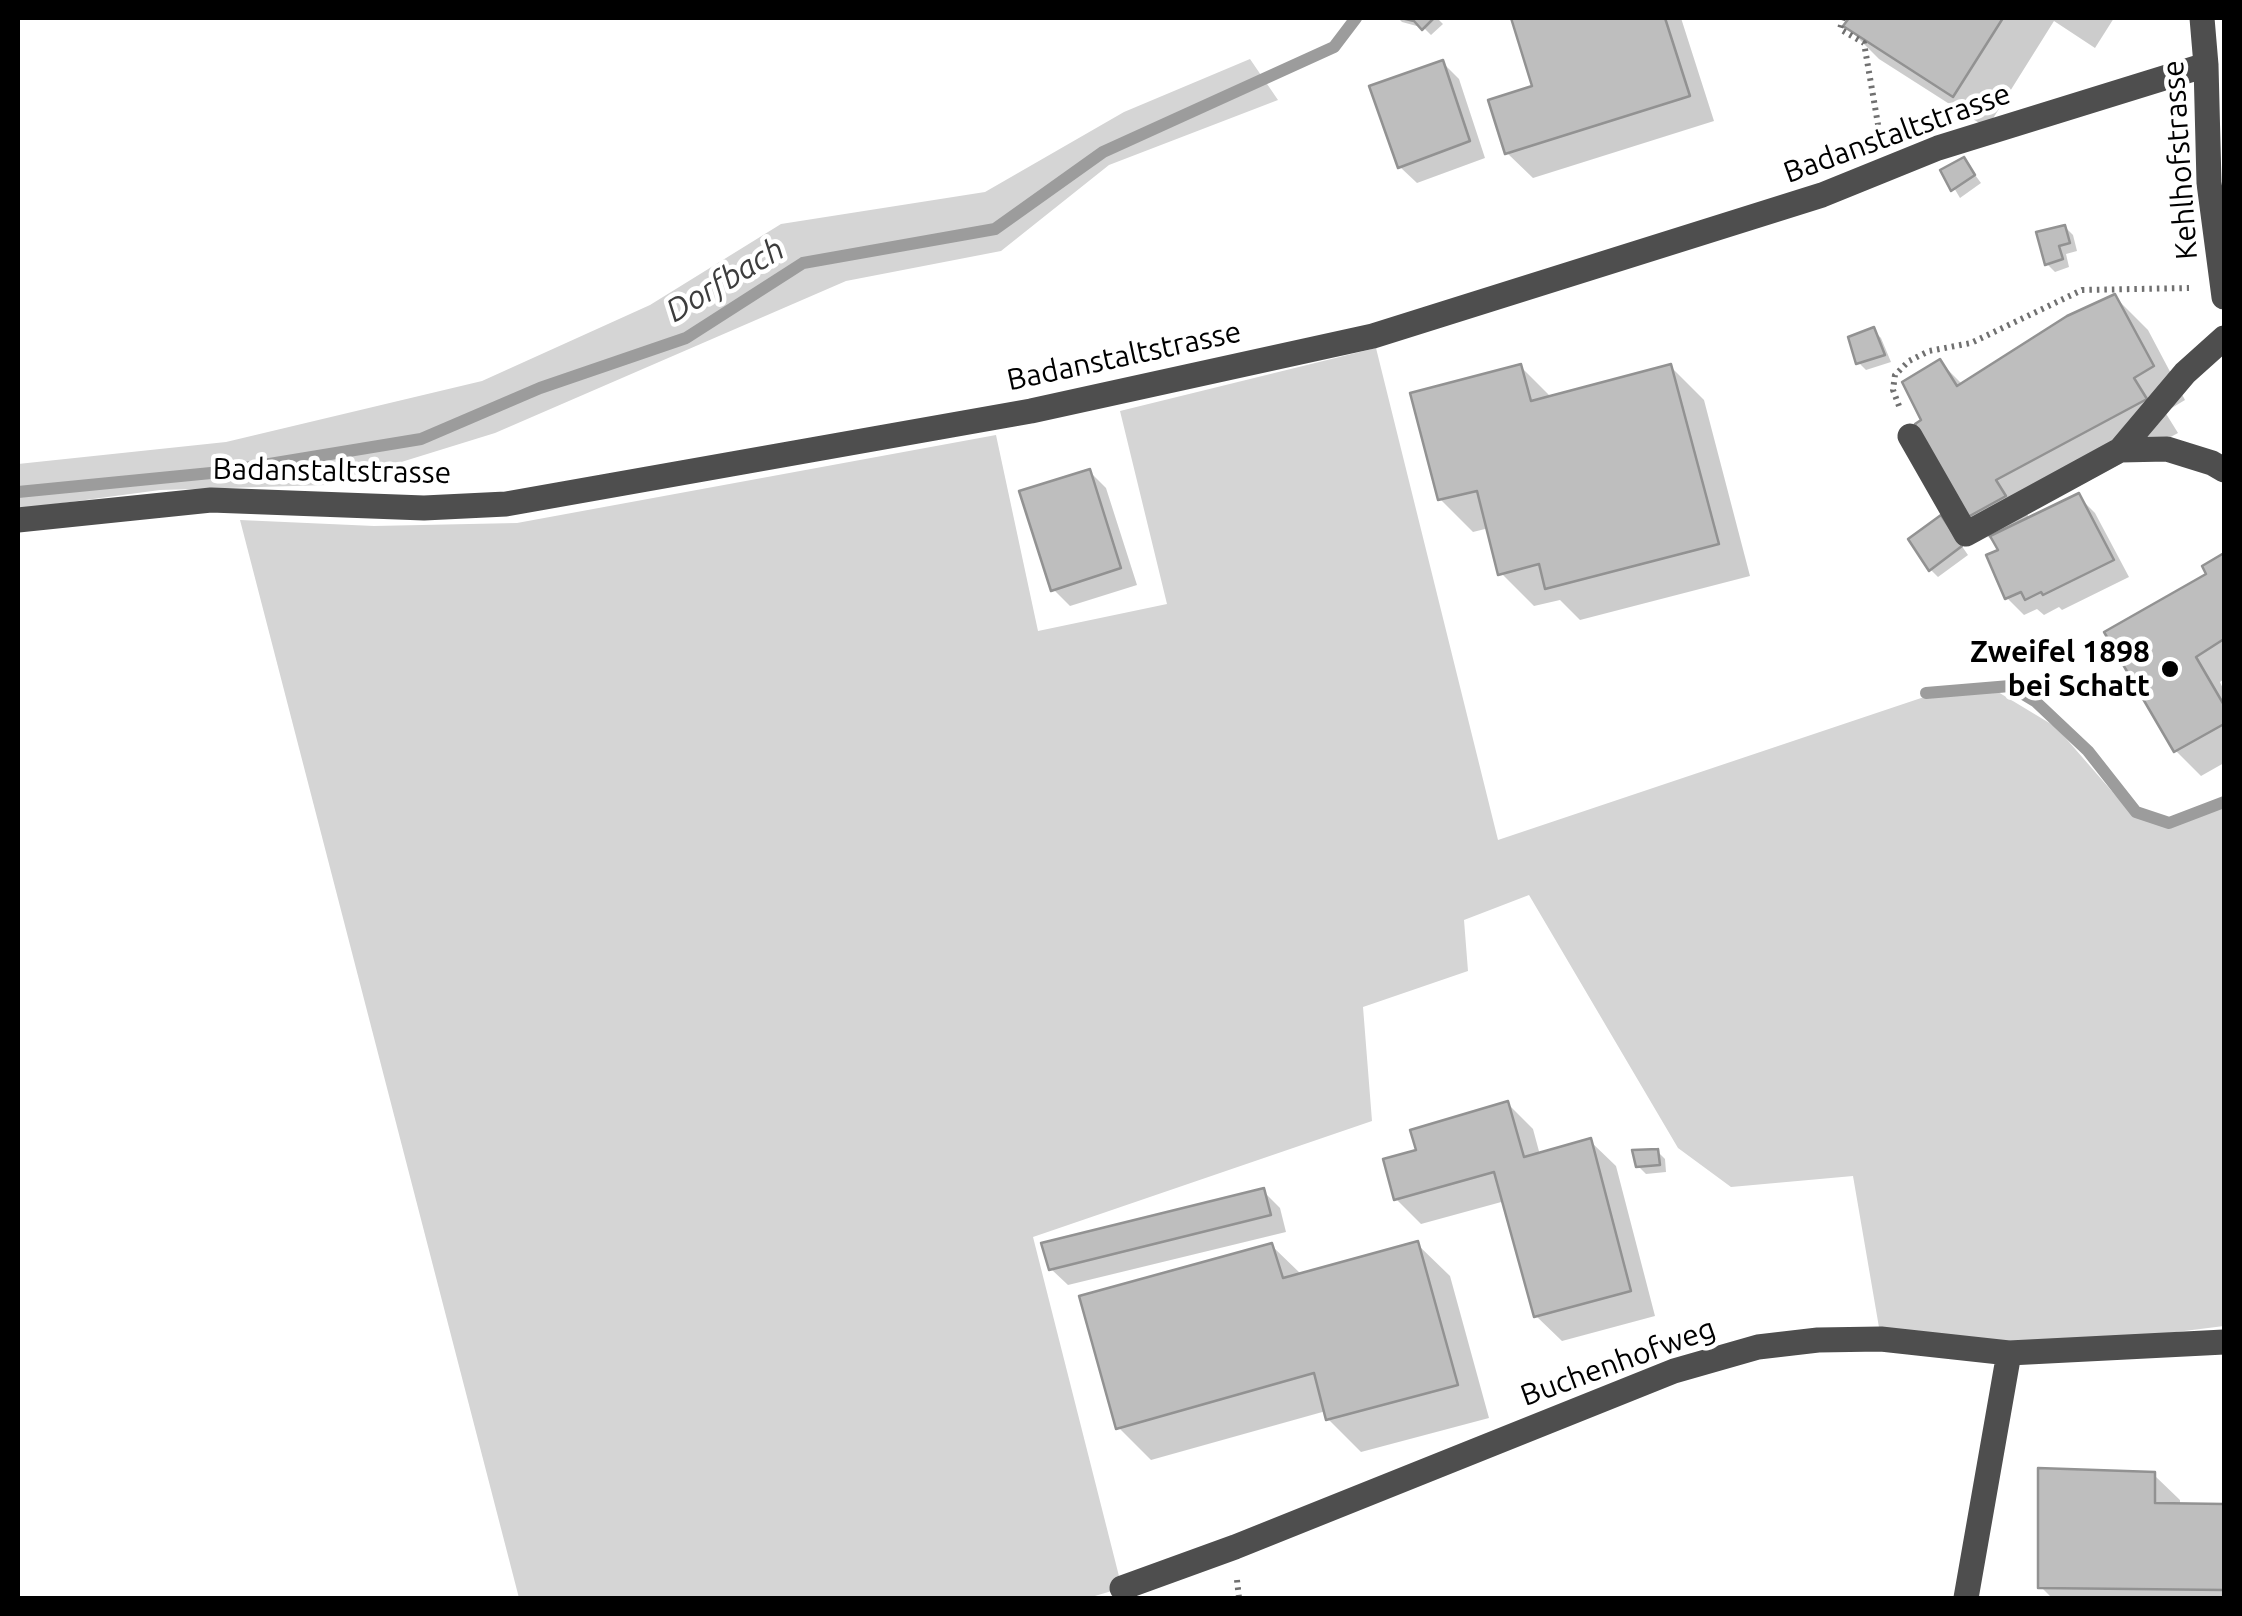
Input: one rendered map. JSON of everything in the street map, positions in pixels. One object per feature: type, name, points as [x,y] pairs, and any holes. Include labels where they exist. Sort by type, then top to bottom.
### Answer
[{"type":"street","name":"Kehlhofstrasse","points":[[2202,18],[2209,183],[2223,290]]},
{"type":"street","name":"Badanstaltstrasse","points":[[18,520],[211,500],[424,508],[506,504],[1031,410],[1373,336],[1822,195],[1938,148],[2206,65]]},
{"type":"street","points":[[1910,436],[1966,534],[2120,450],[2185,374],[2224,338]]},
{"type":"street","points":[[2120,450],[2167,449],[2224,470]]},
{"type":"street","name":"Buchenhofweg","points":[[1122,1588],[1674,1371],[1758,1348],[1818,1340],[1881,1340],[2008,1354],[2224,1342]]},
{"type":"street","points":[[1966,1598],[2008,1354]]},
{"type":"path","points":[[1843,18],[1840,28],[1864,43],[1878,125]]},
{"type":"path","points":[[1910,436],[1893,390],[1895,375],[1908,361],[1929,350],[1971,343],[2082,290],[2223,290]]},
{"type":"shaded area","points":[[1250,59],[1278,100],[1109,165],[1001,251],[846,281],[495,433],[327,485],[160,490],[18,509],[18,464],[226,442],[482,381],[650,305],[781,224],[985,192],[1124,112]]},
{"type":"shaded area","points":[[1376,348],[1498,840],[1942,691],[1998,692],[2056,727],[2116,796],[2154,824],[2224,805],[2224,1326],[2009,1353],[1881,1339],[1853,1176],[1731,1187],[1678,1148],[1529,895],[1464,920],[1468,971],[1363,1007],[1372,1121],[1033,1237],[1122,1588],[1088,1598],[519,1598],[240,520],[374,526],[517,523],[996,435],[1038,631],[1167,604],[1120,411]]},
{"type":"building","points":[[1401,18],[1434,18],[1422,30],[1414,21]]},
{"type":"building","points":[[1511,18],[1665,18],[1690,96],[1505,154],[1488,100],[1532,86]]},
{"type":"building","points":[[1849,18],[2003,18],[1953,97],[1843,26]]},
{"type":"building","points":[[1443,60],[1470,141],[1398,168],[1369,86]]},
{"type":"building","points":[[1964,157],[1975,175],[1951,191],[1940,170]]},
{"type":"building","points":[[2065,225],[2070,243],[2059,246],[2063,259],[2045,265],[2036,232]]},
{"type":"building","points":[[2115,294],[2154,366],[2134,378],[2147,399],[1996,480],[2006,496],[1966,518],[1915,424],[1921,420],[1902,382],[1940,359],[1957,386],[2067,316]]},
{"type":"building","points":[[1874,327],[1885,355],[1856,364],[1848,337]]},
{"type":"building","points":[[1521,364],[1531,401],[1671,364],[1719,544],[1545,589],[1539,564],[1498,575],[1477,491],[1438,500],[1410,393]]},
{"type":"building","points":[[1090,469],[1121,568],[1051,591],[1019,491]]},
{"type":"building","points":[[2079,493],[2114,560],[2043,595],[2041,592],[2025,600],[2021,592],[2005,599],[1986,555],[1998,550],[1990,536]]},
{"type":"building","points":[[1941,515],[1962,546],[1929,571],[1908,539]]},
{"type":"building","points":[[2224,553],[2224,639],[2196,657],[2224,705],[2224,724],[2174,752],[2104,632],[2206,574],[2202,566]]},
{"type":"building","points":[[1508,1101],[1524,1157],[1591,1138],[1631,1291],[1534,1317],[1494,1172],[1394,1200],[1383,1159],[1416,1150],[1410,1130]]},
{"type":"building","points":[[1658,1149],[1660,1165],[1636,1167],[1632,1150]]},
{"type":"building","points":[[1264,1188],[1271,1215],[1049,1270],[1041,1243]]},
{"type":"building","points":[[1418,1241],[1458,1385],[1326,1420],[1314,1373],[1116,1429],[1079,1296],[1272,1243],[1283,1278]]},
{"type":"building","points":[[2038,1468],[2155,1472],[2155,1503],[2224,1504],[2224,1590],[2038,1588]]},
{"type":"waterway","name":"Dorfbach","points":[[18,492],[221,472],[421,439],[540,388],[686,338],[803,263],[995,229],[1103,152],[1334,47],[1356,18]]},
{"type":"waterway","points":[[1926,693],[2010,686],[2035,701],[2088,751],[2136,812],[2169,823],[2224,802]]},
{"type":"place","name":"Zweifel 1898 bei Schatt","points":[[2170,669]]}]
